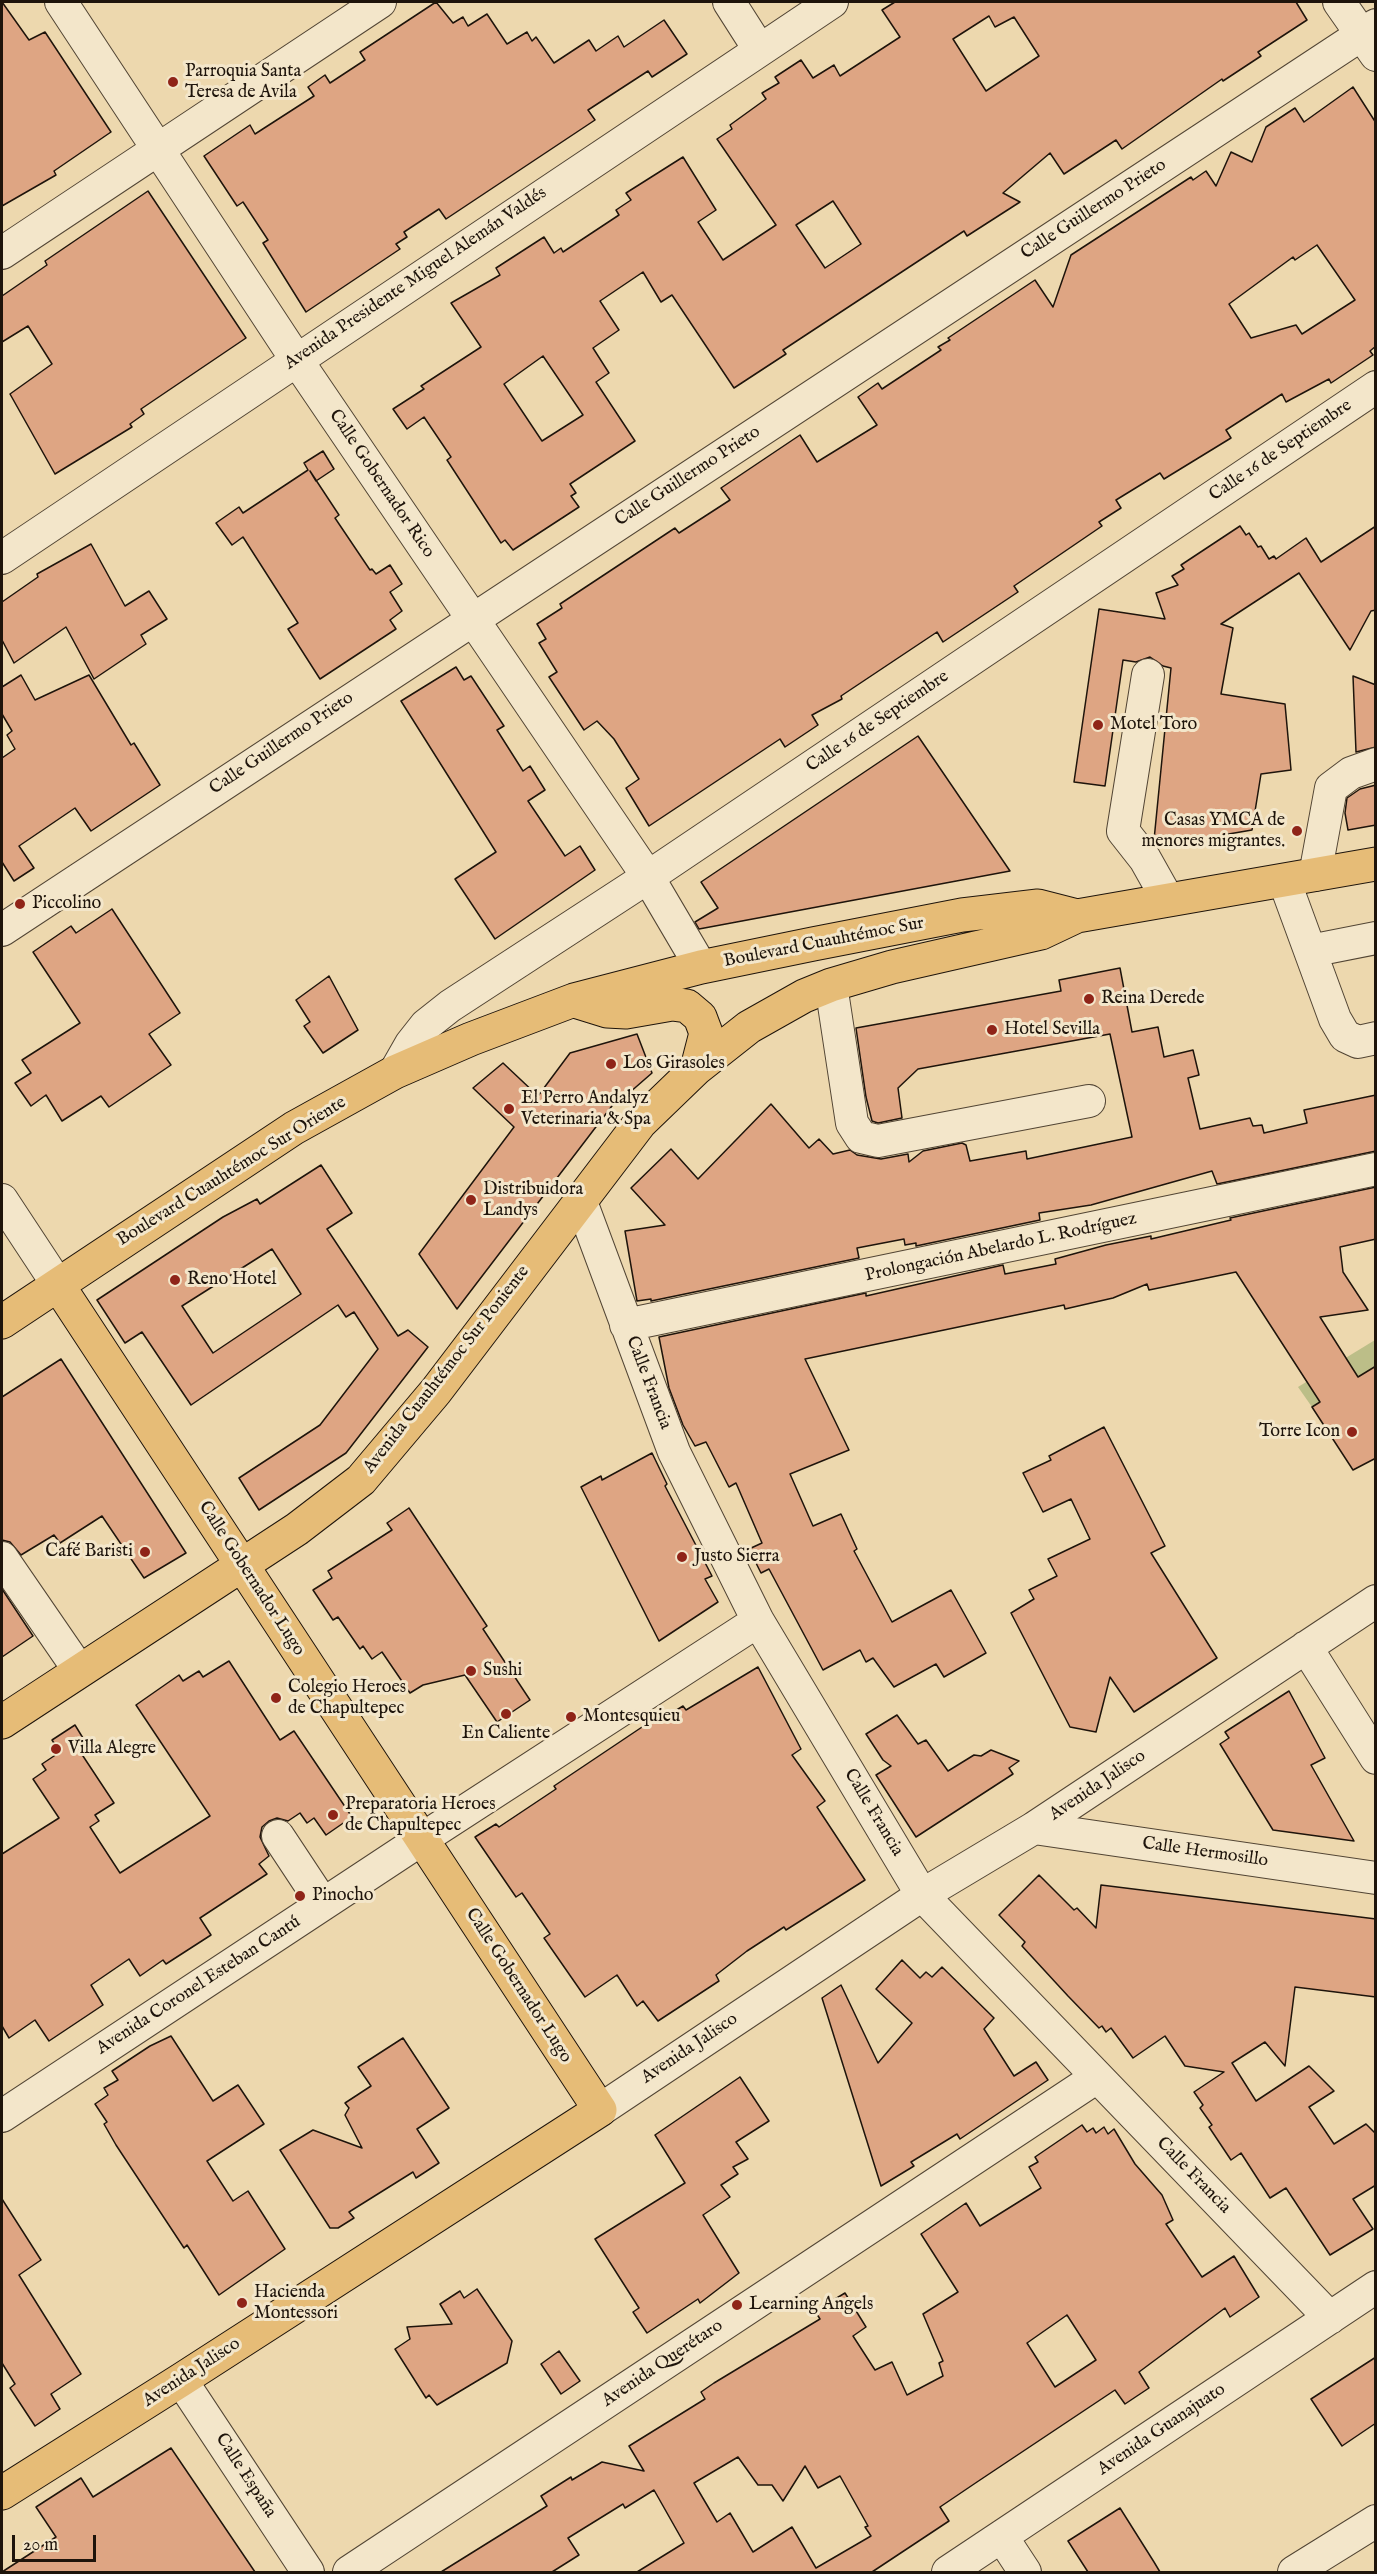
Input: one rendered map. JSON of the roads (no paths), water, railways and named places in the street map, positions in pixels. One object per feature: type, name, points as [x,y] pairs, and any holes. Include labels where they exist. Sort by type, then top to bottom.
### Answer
[{"type":"main road","name":"Boulevard Cuauhtémoc Sur","points":[[697,1068],[749,1027],[795,1000],[831,985],[892,967],[1041,933],[1077,916],[1376,864]]},
{"type":"main road","name":"Boulevard Cuauhtémoc Sur","points":[[574,1000],[701,967],[962,915],[1038,906],[1077,916]]},
{"type":"main road","name":"Boulevard Cuauhtémoc Sur Oriente","points":[[2,1322],[294,1128],[395,1072],[471,1039],[574,1000]]},
{"type":"main road","points":[[574,1000],[607,1011],[626,1012],[672,1004],[687,1006],[700,1017],[706,1033],[697,1068]]},
{"type":"main road","name":"Avenida Cuauhtémoc Sur Poniente","points":[[4,1714],[79,1670],[242,1566],[305,1523],[361,1480],[436,1391],[640,1123],[697,1068]]},
{"type":"main road","name":"Calle Gobernador Lugo","points":[[58,1285],[600,2110]]},
{"type":"main road","name":"Avenida Jalisco","points":[[2,2493],[182,2380],[600,2110]]},
{"type":"street","name":"Calle Gobernador Rico","points":[[61,2],[296,359],[648,877],[701,967]]},
{"type":"street","points":[[2,253],[380,2]]},
{"type":"street","points":[[729,2],[759,49]]},
{"type":"street","name":"Avenida Presidente Miguel Alemán Valdés","points":[[2,558],[832,2]]},
{"type":"street","points":[[1339,2],[1371,38]]},
{"type":"street","name":"Calle Guillermo Prieto","points":[[2,930],[473,618],[1371,38]]},
{"type":"street","name":"Calle 16 de Septiembre","points":[[395,1072],[411,1044],[426,1025],[450,1006],[648,877],[1376,387]]},
{"type":"street","points":[[1148,675],[1123,831],[1145,859],[1168,900]]},
{"type":"street","points":[[1376,764],[1352,773],[1331,788],[1300,877],[1310,951],[1335,1019],[1345,1036],[1358,1042],[1376,1038]]},
{"type":"street","points":[[1310,951],[1376,938]]},
{"type":"street","points":[[831,985],[852,1123],[861,1137],[878,1141],[1089,1101]]},
{"type":"street","name":"Prolongación Abelardo L. Rodríguez","points":[[626,1325],[1376,1169]]},
{"type":"street","name":"Calle Francia","points":[[580,1199],[674,1452],[758,1621],[922,1895],[1330,2318]]},
{"type":"street","name":"Calle Gobernador Lugo","points":[[2,1200],[58,1285]]},
{"type":"street","points":[[2,1558],[79,1670]]},
{"type":"street","name":"Avenida Jalisco","points":[[600,2110],[922,1895],[1034,1828],[1376,1601]]},
{"type":"street","name":"Avenida Coronel Esteban Cantú","points":[[2,2116],[322,1904],[758,1621]]},
{"type":"street","points":[[1306,1647],[1376,1758]]},
{"type":"street","name":"Calle Hermosillo","points":[[1034,1828],[1376,1878]]},
{"type":"street","points":[[278,1836],[322,1904]]},
{"type":"street","name":"Avenida Querétaro","points":[[349,2572],[1097,2077]]},
{"type":"street","name":"Avenida Guanajuato","points":[[948,2572],[1376,2287]]},
{"type":"street","name":"Calle España","points":[[182,2380],[308,2572]]},
{"type":"street","points":[[1294,2572],[1376,2521]]},
{"type":"street","points":[[1002,2536],[1025,2572]]},
{"type":"place","name":"Parroquia Santa Teresa de Avila","points":[[173,82]]},
{"type":"place","name":"Motel Toro","points":[[1098,725]]},
{"type":"place","name":"Casas YMCA de menores migrantes.","points":[[1297,831]]},
{"type":"place","name":"Piccolino","points":[[20,904]]},
{"type":"place","name":"Reina Derede","points":[[1089,999]]},
{"type":"place","name":"Hotel Sevilla","points":[[992,1030]]},
{"type":"place","name":"Los Girasoles","points":[[611,1064]]},
{"type":"place","name":"El Perro Andalyz Veterinaria & Spa","points":[[509,1109]]},
{"type":"place","name":"Distribuidora Landys","points":[[471,1200]]},
{"type":"place","name":"Reno Hotel","points":[[175,1280]]},
{"type":"place","name":"Torre Icon","points":[[1352,1432]]},
{"type":"place","name":"Café Baristi","points":[[145,1552]]},
{"type":"place","name":"Justo Sierra","points":[[682,1557]]},
{"type":"place","name":"Sushi","points":[[471,1671]]},
{"type":"place","name":"Colegio Heroes de Chapultepec","points":[[276,1698]]},
{"type":"place","name":"En Caliente","points":[[506,1714]]},
{"type":"place","name":"Montesquieu","points":[[571,1717]]},
{"type":"place","name":"Villa Alegre","points":[[56,1749]]},
{"type":"place","name":"Preparatoria Heroes de Chapultepec","points":[[333,1815]]},
{"type":"place","name":"Pinocho","points":[[300,1896]]},
{"type":"place","name":"Hacienda Montessori","points":[[242,2303]]},
{"type":"place","name":"Learning Angels","points":[[737,2305]]}]
